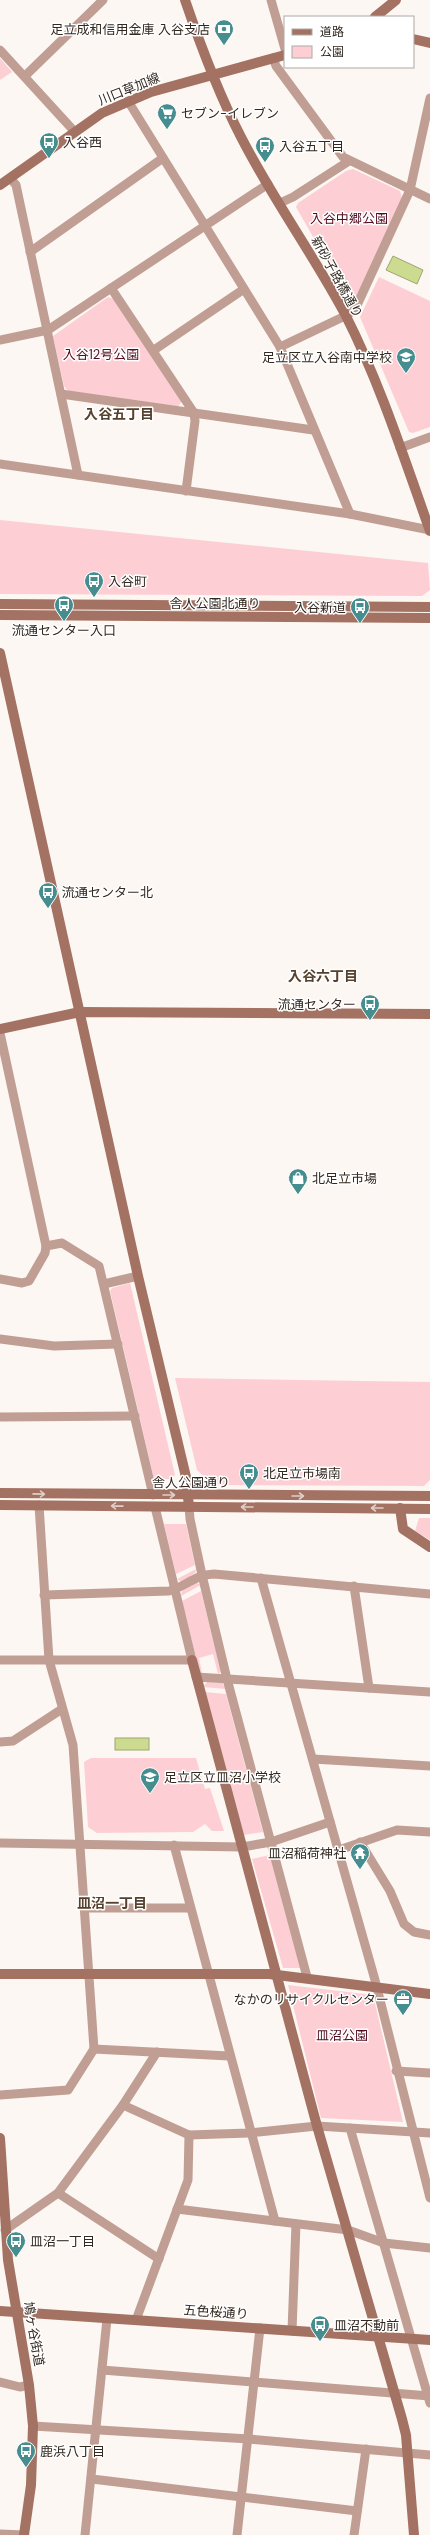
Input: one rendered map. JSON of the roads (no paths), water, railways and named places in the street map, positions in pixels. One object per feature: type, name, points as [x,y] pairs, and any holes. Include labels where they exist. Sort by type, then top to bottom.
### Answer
[{"type":"street","points":[[25,76],[103,0]]},
{"type":"street","name":"新砂子路橋通り","points":[[185,0],[212,75],[241,138],[345,316],[400,448],[430,531]]},
{"type":"street","points":[[271,0],[284,46]]},
{"type":"street","points":[[376,16],[396,0]]},
{"type":"street","points":[[414,39],[430,43]]},
{"type":"street","points":[[0,50],[74,131]]},
{"type":"street","name":"川口草加線","points":[[0,185],[74,131],[102,113],[128,101],[151,92],[284,55]]},
{"type":"street","points":[[273,58],[276,66],[341,155],[350,161],[430,199]]},
{"type":"street","points":[[280,347],[345,316],[353,311],[358,303],[410,190],[428,117],[430,98]]},
{"type":"street","points":[[128,101],[280,347],[350,514]]},
{"type":"street","points":[[30,252],[163,158]]},
{"type":"street","points":[[280,203],[350,161]]},
{"type":"street","points":[[10,178],[16,185],[78,475]]},
{"type":"street","points":[[0,340],[48,330],[204,224],[268,184]]},
{"type":"street","points":[[111,288],[154,350],[194,413],[195,421],[186,491]]},
{"type":"street","points":[[154,350],[244,289]]},
{"type":"street","points":[[61,394],[314,430]]},
{"type":"street","points":[[400,448],[430,437]]},
{"type":"street","points":[[0,464],[350,514],[430,531]]},
{"type":"street","name":"舎人公園北通り","points":[[0,604],[430,607]]},
{"type":"street","name":"舎人公園北通り","points":[[0,615],[430,618]]},
{"type":"street","points":[[0,653],[138,1276],[189,1495],[190,1520],[226,1679],[307,1977]]},
{"type":"street","points":[[0,1029],[80,1012],[430,1014]]},
{"type":"street","points":[[0,1033],[46,1246],[45,1253],[29,1281],[22,1283],[0,1279]]},
{"type":"street","points":[[46,1246],[62,1243],[99,1266],[153,1495]]},
{"type":"street","points":[[104,1284],[138,1276]]},
{"type":"street","points":[[0,1339],[54,1346],[118,1344]]},
{"type":"street","points":[[0,1417],[135,1416]]},
{"type":"street","name":"舎人公園通り","points":[[0,1494],[430,1496]]},
{"type":"street","name":"舎人公園通り","points":[[0,1505],[430,1509]]},
{"type":"street","points":[[0,2095],[68,2090],[94,2049],[73,1745],[49,1660],[39,1505]]},
{"type":"street","points":[[155,1507],[196,1677],[317,2126],[406,2435],[414,2535]]},
{"type":"street","points":[[400,1508],[403,1529],[430,1547]]},
{"type":"street","points":[[44,1595],[174,1590],[202,1575],[214,1574],[430,1594]]},
{"type":"street","points":[[261,1578],[339,1850],[429,2193]]},
{"type":"street","points":[[354,1586],[369,1688]]},
{"type":"street","points":[[0,1660],[192,1660]]},
{"type":"street","points":[[196,1677],[430,1692]]},
{"type":"street","points":[[0,1742],[13,1741],[62,1708]]},
{"type":"street","points":[[313,1759],[430,1766]]},
{"type":"street","points":[[0,1843],[174,1845],[242,1848],[271,1842],[330,1822]]},
{"type":"street","points":[[339,1850],[397,1830],[430,1832]]},
{"type":"street","points":[[360,1842],[390,1891],[404,1924],[414,1932],[430,1935]]},
{"type":"street","points":[[174,1845],[189,1908],[275,2221]]},
{"type":"street","points":[[85,1908],[189,1908]]},
{"type":"street","points":[[0,1974],[276,1974],[430,1994]]},
{"type":"street","points":[[94,2049],[229,2056]]},
{"type":"street","points":[[5,2230],[58,2193],[123,2105],[157,2052]]},
{"type":"street","points":[[396,2071],[430,2073]]},
{"type":"street","points":[[123,2105],[189,2135],[250,2133],[317,2126],[430,2133]]},
{"type":"street","points":[[102,2370],[395,2393],[429,2398],[350,2128]]},
{"type":"street","points":[[136,2320],[188,2180],[189,2135]]},
{"type":"street","name":"鳩ヶ谷街道","points":[[0,2138],[5,2230],[16,2313],[29,2385],[33,2426],[31,2485],[25,2535]]},
{"type":"street","points":[[58,2193],[159,2259]]},
{"type":"street","points":[[177,2209],[348,2230],[384,2243],[430,2248]]},
{"type":"street","points":[[292,2330],[296,2224]]},
{"type":"street","name":"五色桜通り","points":[[0,2311],[430,2340]]},
{"type":"street","points":[[85,2535],[92,2479],[107,2319]]},
{"type":"street","points":[[237,2535],[249,2439],[260,2328]]},
{"type":"street","points":[[0,2382],[20,2387],[29,2385]]},
{"type":"street","points":[[33,2426],[249,2439],[430,2455]]},
{"type":"street","points":[[354,2535],[366,2449]]},
{"type":"street","points":[[92,2479],[357,2511]]},
{"type":"street","points":[[0,2534],[25,2535]]},
{"type":"place","name":"足立成和信用金庫 入谷支店","points":[[224,46]]},
{"type":"place","name":"セブン-イレブン","points":[[167,130]]},
{"type":"place","name":"入谷西","points":[[49,159]]},
{"type":"place","name":"入谷五丁目","points":[[265,163]]},
{"type":"place","name":"足立区立入谷南中学校","points":[[406,374]]},
{"type":"place","name":"入谷町","points":[[94,598]]},
{"type":"place","name":"流通センター入口","points":[[64,622]]},
{"type":"place","name":"入谷新道","points":[[360,624]]},
{"type":"place","name":"流通センター北","points":[[48,909]]},
{"type":"place","name":"流通センター","points":[[370,1021]]},
{"type":"place","name":"北足立市場","points":[[298,1195]]},
{"type":"place","name":"北足立市場南","points":[[249,1490]]},
{"type":"place","name":"足立区立皿沼小学校","points":[[150,1794]]},
{"type":"place","name":"皿沼稲荷神社","points":[[360,1870]]},
{"type":"place","name":"なかのリサイクルセンター","points":[[403,2016]]},
{"type":"place","name":"皿沼一丁目","points":[[16,2258]]},
{"type":"place","name":"皿沼不動前","points":[[320,2342]]},
{"type":"place","name":"鹿浜八丁目","points":[[26,2468]]},
{"type":"district","name":"入谷五丁目","points":[[119,414]]},
{"type":"district","name":"入谷六丁目","points":[[323,976]]},
{"type":"district","name":"皿沼一丁目","points":[[112,1903]]},
{"type":"park label","name":"入谷中郷公園","points":[[349,218]]},
{"type":"park label","name":"入谷12号公園","points":[[101,354]]},
{"type":"park label","name":"皿沼公園","points":[[342,2035]]}]
